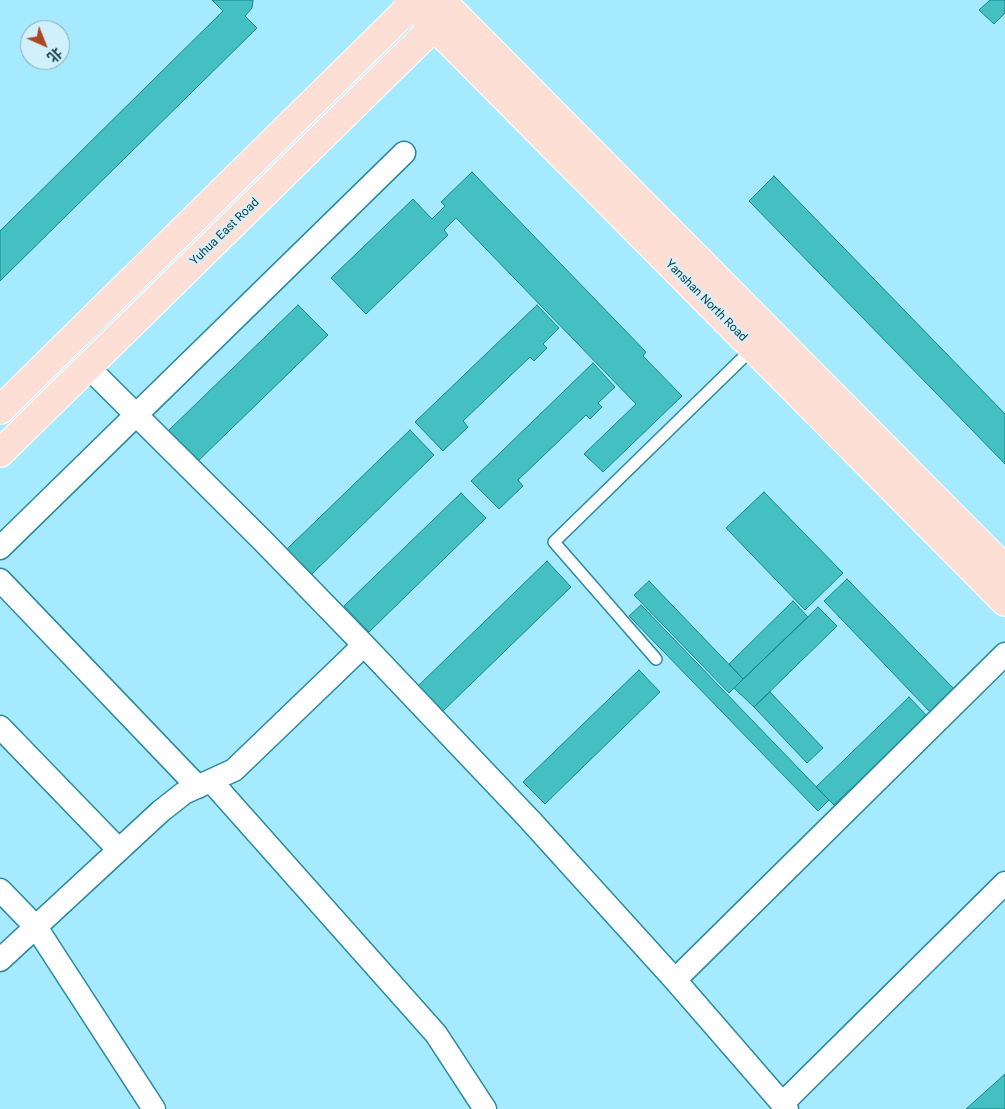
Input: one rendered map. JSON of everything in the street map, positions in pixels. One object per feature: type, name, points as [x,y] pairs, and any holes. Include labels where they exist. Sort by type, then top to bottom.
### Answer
[{"type":"main road","name":"Yanshan North Road","points":[[412,1],[447,9],[1005,569]]},
{"type":"main road","points":[[0,410],[412,1]]},
{"type":"main road","name":"Yanshan North Road","points":[[447,9],[753,348],[1005,602]]},
{"type":"main road","name":"Yuhua East Road","points":[[0,454],[447,9]]},
{"type":"street","points":[[0,548],[404,153]]},
{"type":"street","points":[[88,367],[364,645],[530,820],[675,980],[784,1106],[1005,883]]},
{"type":"street","points":[[0,580],[205,784],[436,1034],[485,1109]]},
{"type":"street","points":[[0,960],[161,811],[184,793],[234,770],[364,645]]},
{"type":"street","points":[[675,980],[1005,654]]},
{"type":"street","points":[[0,727],[119,850]]},
{"type":"street","points":[[0,890],[36,927],[154,1109]]},
{"type":"lane","points":[[656,659],[554,542],[753,348]]},
{"type":"building","points":[[212,0],[253,0],[252,8],[245,16],[257,28],[0,281],[0,231],[223,11]]},
{"type":"building","points":[[990,0],[1005,0],[1005,13],[994,24],[979,10]]},
{"type":"building","points":[[472,172],[646,352],[643,356],[682,396],[603,472],[584,454],[636,404],[456,218],[444,230],[448,235],[366,314],[331,278],[413,199],[432,219],[445,206],[441,202]]},
{"type":"building","points":[[774,176],[1005,414],[1005,464],[749,201]]},
{"type":"building","points":[[298,305],[328,335],[196,463],[166,433]]},
{"type":"building","points":[[537,305],[559,328],[543,344],[547,348],[534,361],[530,357],[463,421],[468,427],[443,451],[415,422]]},
{"type":"building","points":[[593,363],[615,387],[598,403],[602,407],[590,419],[586,415],[518,480],[523,486],[499,509],[471,481]]},
{"type":"building","points":[[410,430],[434,455],[312,574],[287,549]]},
{"type":"building","points":[[764,492],[843,573],[805,610],[726,528]]},
{"type":"building","points":[[461,493],[486,518],[369,632],[344,606]]},
{"type":"building","points":[[547,561],[571,587],[442,712],[418,686]]},
{"type":"building","points":[[847,579],[956,691],[932,714],[824,601]]},
{"type":"building","points":[[649,581],[743,679],[729,693],[634,595]]},
{"type":"building","points":[[793,601],[808,617],[743,679],[729,664]]},
{"type":"building","points":[[641,605],[829,800],[818,811],[629,616]]},
{"type":"building","points":[[818,607],[837,626],[754,707],[734,688]]},
{"type":"building","points":[[639,670],[660,692],[545,804],[523,782]]},
{"type":"building","points":[[770,692],[823,748],[807,763],[754,707]]},
{"type":"building","points":[[909,697],[927,716],[834,805],[816,787]]},
{"type":"building","points":[[1005,1074],[1005,1109],[966,1109]]}]
